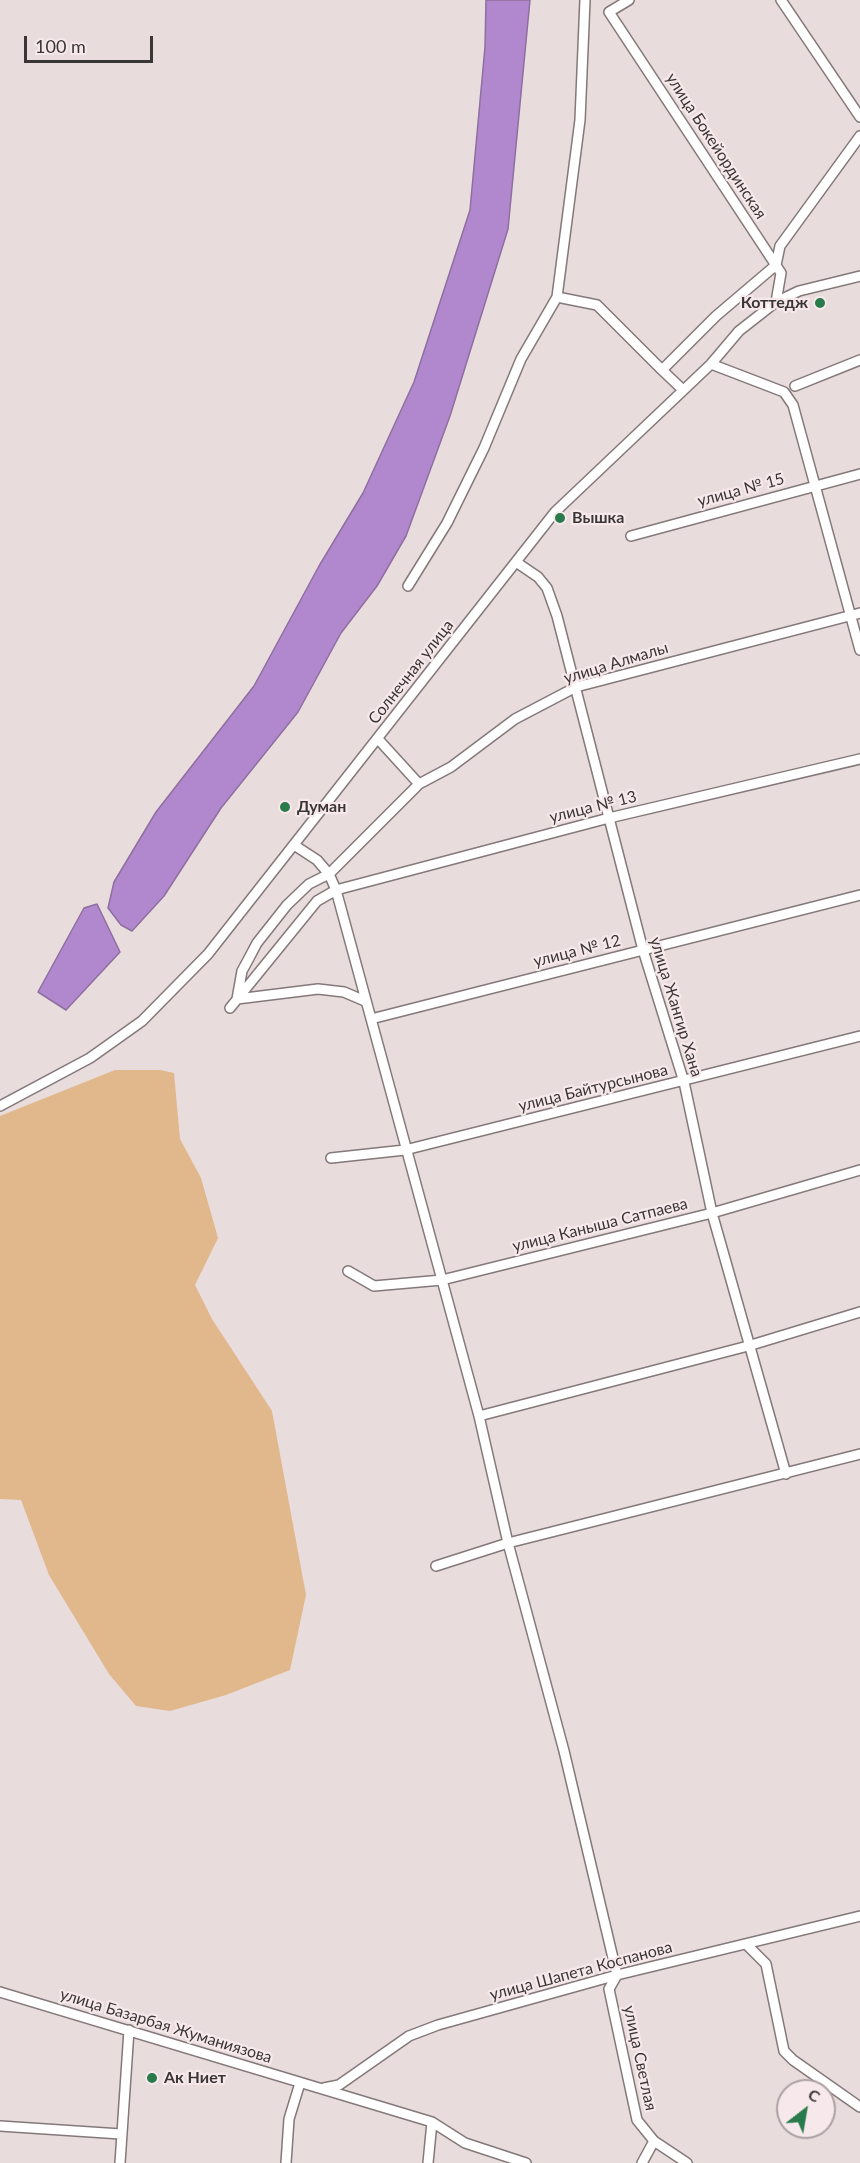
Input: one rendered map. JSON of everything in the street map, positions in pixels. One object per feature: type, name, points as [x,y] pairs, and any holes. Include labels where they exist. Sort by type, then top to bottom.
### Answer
[{"type":"street","points":[[408,586],[447,523],[484,448],[521,358],[557,297],[580,120],[585,0]]},
{"type":"street","name":"улица Бокейординская","points":[[629,0],[609,12],[776,265]]},
{"type":"street","points":[[781,0],[860,117]]},
{"type":"street","points":[[662,370],[716,315],[776,265],[780,246],[860,135]]},
{"type":"street","points":[[776,265],[781,273],[776,302]]},
{"type":"street","name":"Солнечная улица","points":[[0,1107],[90,1058],[142,1022],[208,954],[555,512],[711,364],[739,331],[776,302],[799,291],[860,276]]},
{"type":"street","points":[[557,297],[597,305],[683,390]]},
{"type":"street","points":[[795,386],[860,360]]},
{"type":"street","points":[[711,364],[784,392],[793,405],[856,614],[860,650]]},
{"type":"street","name":"улица № 15","points":[[631,536],[860,474]]},
{"type":"street","name":"улица Жангир Хана","points":[[516,562],[538,577],[547,588],[576,687],[643,950],[684,1082],[712,1213],[786,1474]]},
{"type":"street","name":"улица Алмалы","points":[[237,999],[242,971],[257,943],[299,893],[329,874],[419,784],[452,767],[515,719],[576,687],[856,614]]},
{"type":"street","points":[[378,739],[419,784]]},
{"type":"street","name":"улица № 13","points":[[336,890],[609,818],[860,759]]},
{"type":"street","points":[[294,845],[317,860],[329,874],[336,890],[479,1416],[508,1543],[564,1751],[617,1975]]},
{"type":"street","points":[[230,1008],[317,901],[336,890]]},
{"type":"street","name":"улица № 12","points":[[371,1019],[860,895]]},
{"type":"street","points":[[237,999],[318,989],[344,992],[365,1001]]},
{"type":"street","name":"улица Байтурсынова","points":[[331,1158],[405,1150],[684,1082],[860,1036]]},
{"type":"street","name":"улица Каныша Сатпаева","points":[[348,1271],[374,1286],[442,1280],[712,1213],[860,1170]]},
{"type":"street","points":[[479,1416],[748,1346],[860,1312]]},
{"type":"street","points":[[436,1566],[508,1543],[860,1454]]},
{"type":"street","name":"улица Шапета Коспанова","points":[[324,2088],[339,2085],[409,2036],[438,2025],[617,1975],[860,1916]]},
{"type":"street","points":[[747,1945],[766,1964],[784,2051],[793,2060],[860,2107]]},
{"type":"street","name":"улица Светлая","points":[[617,1975],[609,1989],[637,2120],[654,2141],[687,2163]]},
{"type":"street","name":"улица Базарбая Жуманиязова","points":[[0,1992],[300,2083],[324,2088]]},
{"type":"street","points":[[120,2163],[129,2030]]},
{"type":"street","points":[[286,2163],[289,2119],[300,2083]]},
{"type":"street","points":[[324,2088],[432,2122],[465,2143],[526,2163]]},
{"type":"street","points":[[428,2163],[432,2122]]},
{"type":"street","points":[[0,2126],[121,2134]]},
{"type":"street","points":[[642,2163],[654,2141]]},
{"type":"street","points":[[650,2152],[651,2163]]},
{"type":"shaded area","points":[[486,0],[530,0],[508,229],[450,416],[406,536],[377,586],[341,633],[298,712],[221,808],[164,896],[132,931],[121,925],[108,908],[114,882],[156,812],[254,686],[319,566],[363,493],[414,382],[470,210],[485,47]]},
{"type":"shaded area","points":[[97,904],[120,952],[66,1010],[38,992],[84,908]]},
{"type":"shaded area","points":[[115,1070],[160,1070],[174,1073],[180,1139],[201,1178],[218,1238],[195,1285],[212,1319],[272,1411],[306,1595],[290,1670],[226,1695],[170,1711],[136,1706],[109,1674],[49,1575],[21,1500],[0,1499],[0,1116]]},
{"type":"place","name":"Коттедж","points":[[820,303]]},
{"type":"place","name":"Вышка","points":[[560,518]]},
{"type":"place","name":"Думан","points":[[285,807]]},
{"type":"place","name":"Ак Ниет","points":[[152,2078]]}]
